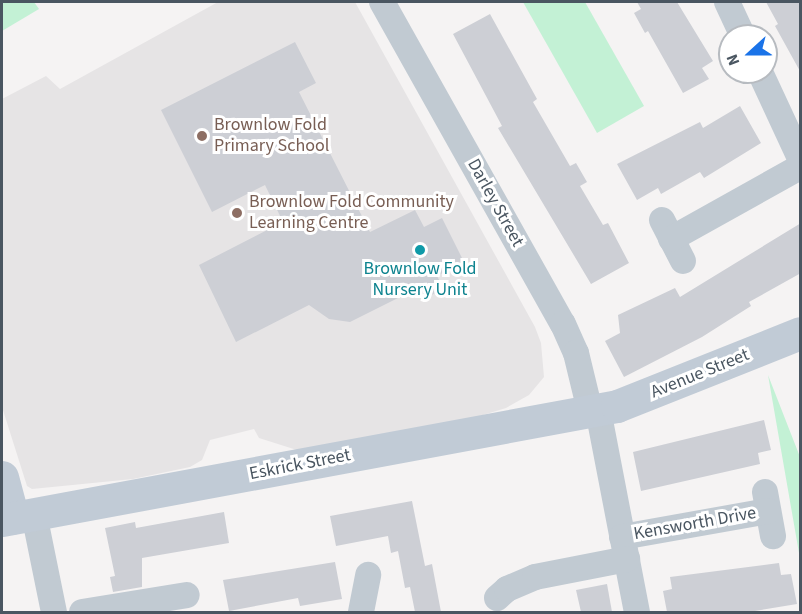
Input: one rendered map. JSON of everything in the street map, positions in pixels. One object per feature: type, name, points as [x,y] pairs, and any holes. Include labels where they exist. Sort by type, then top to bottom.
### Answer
[{"type":"street","name":"Darley Street","points":[[382,2],[563,324],[576,353],[594,410],[637,612]]},
{"type":"street","points":[[727,2],[737,24]]},
{"type":"street","points":[[766,84],[801,158]]},
{"type":"street","points":[[672,240],[801,167]]},
{"type":"street","name":"Avenue Street","points":[[594,410],[639,399],[801,333]]},
{"type":"street","name":"Eskrick Street","points":[[16,518],[594,410]]},
{"type":"street","points":[[2,477],[54,612]]},
{"type":"street","name":"Kensworth Drive","points":[[497,598],[507,589],[535,577],[624,548],[769,513]]},
{"type":"street","points":[[361,612],[368,575]]},
{"type":"street","points":[[82,612],[187,595]]},
{"type":"shaded area","name":"Brownlow Fold Community Learning Centre","points":[[218,2],[355,2],[535,327],[541,343],[544,377],[529,395],[506,408],[473,418],[300,451],[259,438],[254,429],[210,440],[202,460],[190,467],[133,479],[32,489],[27,486],[2,407],[2,99],[46,76],[60,89]]},
{"type":"green space","points":[[2,2],[34,2],[39,9],[2,31]]},
{"type":"green space","points":[[523,2],[585,2],[644,106],[597,133]]},
{"type":"green space","points":[[768,375],[800,457],[800,561],[799,553]]},
{"type":"building","points":[[637,2],[677,2],[713,61],[702,68],[709,79],[683,93],[648,31],[645,33],[634,13],[641,9]]},
{"type":"building","points":[[766,2],[801,2],[801,73],[778,31],[778,24]]},
{"type":"building","points":[[490,14],[537,99],[533,102],[570,166],[576,163],[587,182],[580,186],[603,225],[608,223],[629,263],[591,284],[498,128],[502,126],[453,34]]},
{"type":"building","points":[[295,42],[316,83],[299,92],[370,232],[415,210],[424,227],[442,218],[464,262],[437,276],[444,289],[423,299],[418,288],[350,322],[329,319],[309,305],[236,342],[199,265],[283,222],[265,185],[212,212],[161,110]]},
{"type":"building","points":[[740,106],[761,143],[704,178],[700,172],[661,194],[658,188],[637,200],[617,164],[700,122],[703,128]]},
{"type":"building","points":[[801,223],[801,273],[749,302],[751,306],[702,337],[624,377],[605,341],[620,333],[618,315],[675,288],[680,297]]},
{"type":"building","points":[[764,420],[771,450],[758,453],[760,464],[641,491],[633,452]]},
{"type":"building","points":[[412,501],[425,566],[432,564],[441,612],[415,612],[410,587],[405,588],[398,551],[391,553],[388,536],[336,546],[330,516]]},
{"type":"building","points":[[224,512],[229,543],[142,558],[142,587],[113,592],[110,577],[115,576],[105,528],[135,522],[136,528]]},
{"type":"building","points":[[335,562],[342,599],[300,606],[298,598],[229,611],[223,580]]},
{"type":"building","points":[[779,563],[781,575],[791,574],[797,604],[749,612],[667,612],[663,591],[672,589],[670,577]]},
{"type":"building","points":[[607,584],[612,612],[581,612],[576,590]]},
{"type":"place","name":"Brownlow Fold Primary School","points":[[202,136]]},
{"type":"place","name":"Brownlow Fold Community Learning Centre","points":[[237,213]]},
{"type":"place","name":"Brownlow Fold Nursery Unit","points":[[420,250]]}]
